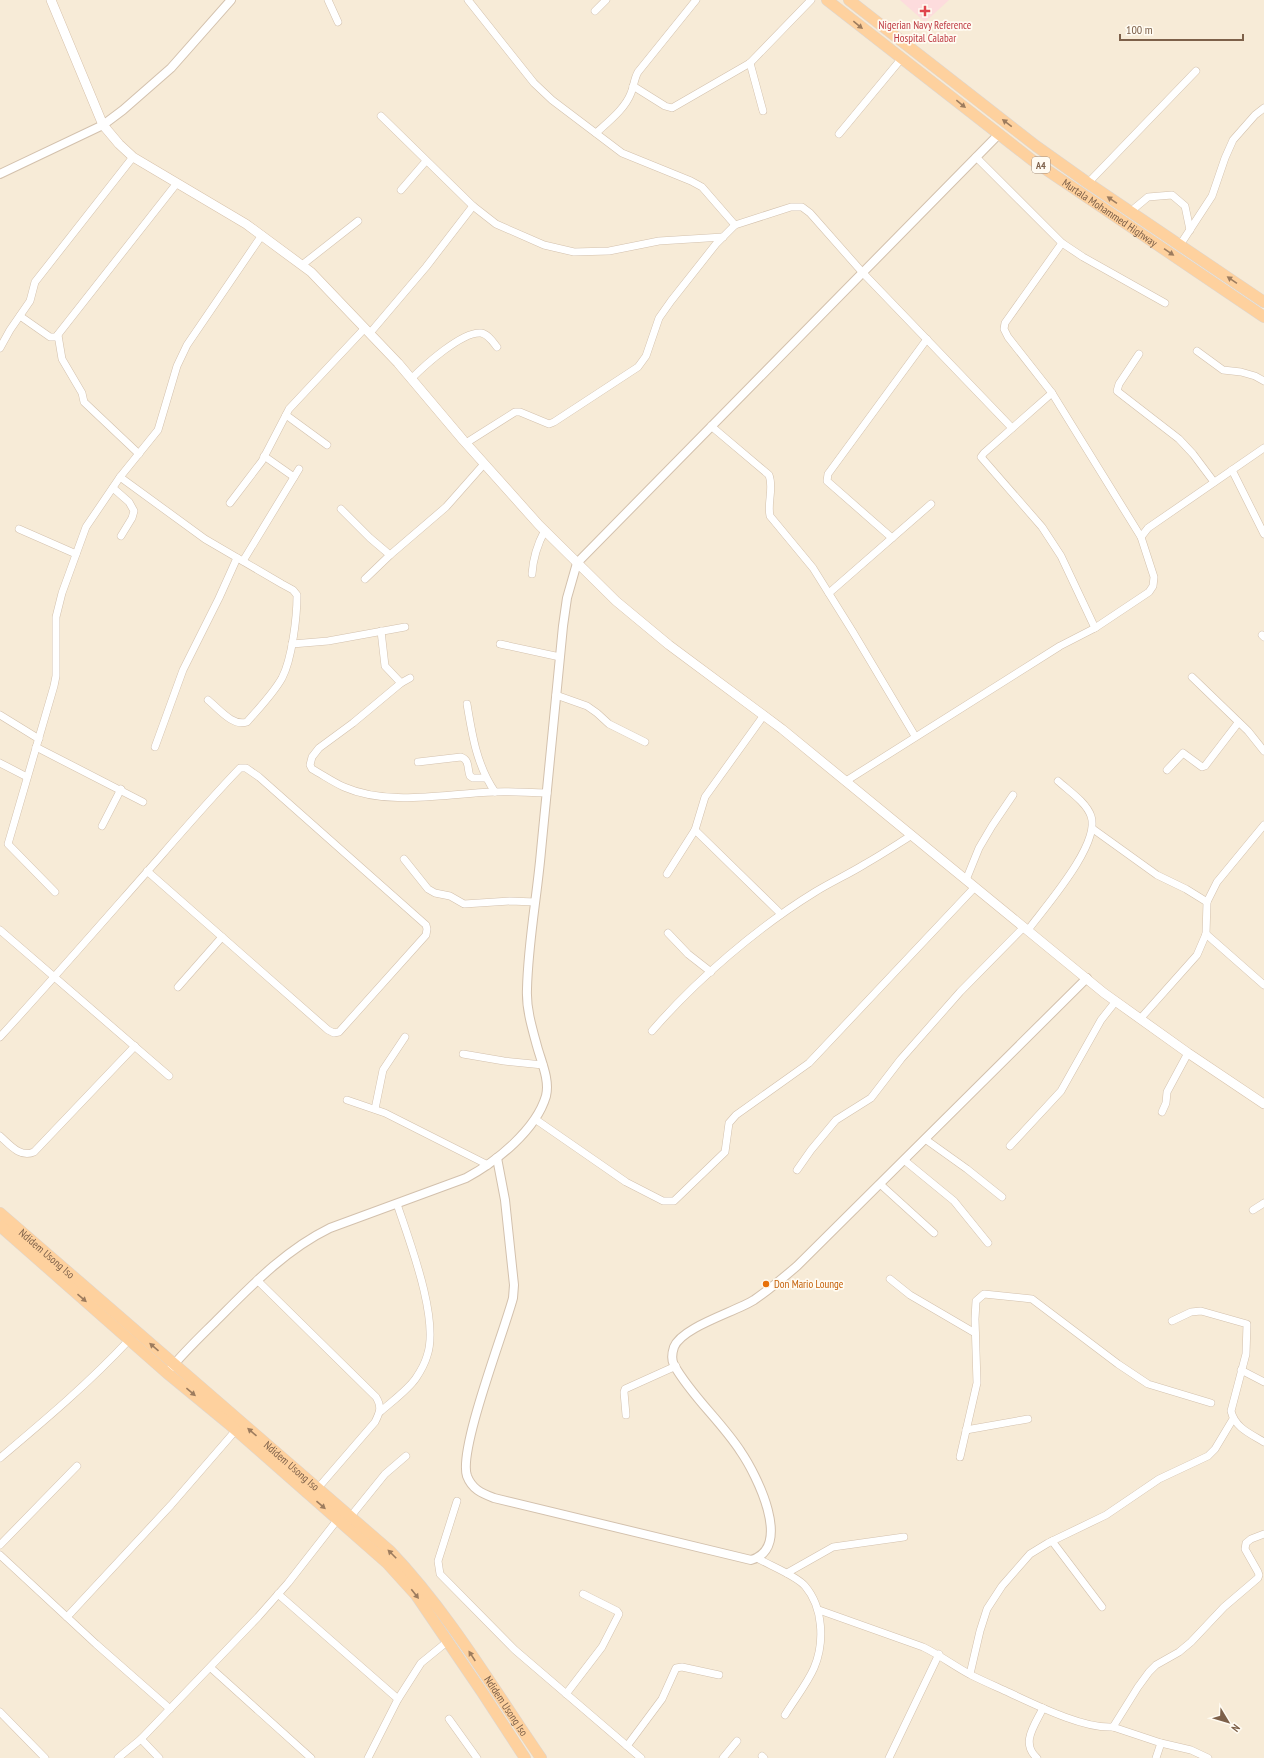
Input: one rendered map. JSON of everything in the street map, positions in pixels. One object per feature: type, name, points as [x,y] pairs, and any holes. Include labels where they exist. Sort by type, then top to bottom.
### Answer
[{"type":"highway","name":"Murtala Mohammed Highway","points":[[827,0],[1032,160],[1264,317]]},
{"type":"highway","name":"Murtala Mohammed Highway","points":[[849,0],[1006,122],[1088,183],[1264,302]]},
{"type":"highway","name":"Ndidem Usong Iso","points":[[0,1213],[236,1430],[338,1519],[405,1582],[416,1595],[448,1641],[525,1758]]},
{"type":"highway","name":"Ndidem Usong Iso","points":[[0,1226],[129,1340],[170,1369],[318,1488],[390,1551],[422,1586],[467,1648],[541,1758]]},
{"type":"main road","points":[[51,0],[103,125],[119,144],[133,157],[246,224],[302,265],[326,285],[368,330],[484,464],[545,530],[616,601],[669,645],[764,715],[1116,1001],[1188,1053],[1264,1104]]},
{"type":"street","points":[[0,174],[103,125],[136,100],[166,73],[231,0]]},
{"type":"street","points":[[328,0],[338,22]]},
{"type":"street","points":[[468,0],[538,88],[558,105],[622,153],[702,187],[735,225]]},
{"type":"street","points":[[595,11],[606,0]]},
{"type":"street","points":[[596,133],[621,108],[631,93],[638,72],[696,0]]},
{"type":"street","points":[[633,86],[665,106],[672,108],[750,63],[811,0]]},
{"type":"street","points":[[839,134],[902,58]]},
{"type":"street","points":[[750,63],[763,111]]},
{"type":"street","points":[[1088,183],[1196,71]]},
{"type":"street","points":[[1180,245],[1214,192],[1225,158],[1233,140],[1255,115],[1264,108]]},
{"type":"street","points":[[381,116],[473,206],[496,224],[544,246],[574,252],[609,251],[659,241],[723,237]]},
{"type":"street","points":[[170,1369],[257,1280],[292,1251],[317,1234],[466,1178],[497,1158],[511,1146],[535,1119],[547,1094],[543,1065],[531,1025],[527,991],[529,955],[536,902],[567,598],[577,563],[999,134]]},
{"type":"street","points":[[0,348],[10,330],[30,301],[35,282],[133,157]]},
{"type":"street","points":[[976,157],[1062,243],[1083,257],[1165,303]]},
{"type":"street","points":[[401,190],[426,161]]},
{"type":"street","points":[[20,316],[50,337],[56,337],[177,182]]},
{"type":"street","points":[[1130,212],[1142,201],[1148,198],[1172,195],[1184,206],[1190,230]]},
{"type":"street","points":[[230,503],[251,477],[289,409],[368,330],[426,267],[473,206]]},
{"type":"street","points":[[466,443],[516,412],[520,412],[549,424],[554,422],[638,368],[646,356],[660,318],[671,301],[723,237],[735,225],[791,207],[802,207],[810,213],[863,273],[1012,428]]},
{"type":"street","points":[[302,265],[358,221]]},
{"type":"street","points":[[55,892],[8,844],[56,676],[56,617],[62,593],[89,521],[120,477],[158,430],[177,366],[187,345],[262,235]]},
{"type":"street","points":[[846,781],[915,736],[1060,646],[1095,628],[1149,592],[1153,586],[1154,577],[1141,537],[1052,393],[1008,337],[1004,329],[1005,323],[1062,243]]},
{"type":"street","points":[[411,379],[426,364],[472,333],[482,333],[486,335],[497,347]]},
{"type":"street","points":[[58,335],[62,359],[82,393],[84,402],[139,454]]},
{"type":"street","points":[[892,538],[827,481],[828,474],[927,339]]},
{"type":"street","points":[[1196,351],[1223,370],[1255,376],[1264,381]]},
{"type":"street","points":[[1139,354],[1119,384],[1118,391],[1179,439],[1193,454],[1214,482]]},
{"type":"street","points":[[1052,393],[981,457],[1042,527],[1058,550],[1095,628]]},
{"type":"street","points":[[286,415],[327,445]]},
{"type":"street","points":[[711,426],[769,475],[771,481],[768,510],[770,516],[813,568],[915,736]]},
{"type":"street","points":[[1141,537],[1148,528],[1264,448]]},
{"type":"street","points":[[264,456],[294,477]]},
{"type":"street","points":[[365,579],[390,555],[446,507],[484,464]]},
{"type":"street","points":[[155,747],[183,670],[219,598],[240,559],[300,469]]},
{"type":"street","points":[[1232,470],[1264,534]]},
{"type":"street","points":[[120,477],[205,539],[293,590],[297,596],[292,644],[282,676],[271,695],[247,722],[242,724],[235,722],[208,700]]},
{"type":"street","points":[[113,488],[129,502],[134,511],[132,518],[120,536]]},
{"type":"street","points":[[829,593],[931,504]]},
{"type":"street","points":[[341,509],[370,538],[390,555]]},
{"type":"street","points":[[19,529],[76,554]]},
{"type":"street","points":[[532,574],[533,562],[538,544],[545,530]]},
{"type":"street","points":[[292,644],[328,641],[405,627]]},
{"type":"street","points":[[381,631],[385,666],[401,683]]},
{"type":"street","points":[[500,644],[560,657]]},
{"type":"street","points":[[1192,677],[1248,731],[1264,752]]},
{"type":"street","points":[[410,678],[401,683],[353,723],[319,748],[312,757],[310,764],[312,769],[344,787],[368,794],[387,796],[420,797],[495,792],[546,793]]},
{"type":"street","points":[[556,695],[587,706],[619,730],[645,742]]},
{"type":"street","points":[[467,704],[473,742],[485,778],[495,792]]},
{"type":"street","points":[[0,715],[39,739]]},
{"type":"street","points":[[667,874],[695,830],[705,797],[764,715]]},
{"type":"street","points":[[1167,770],[1183,753],[1202,767],[1206,766],[1238,722]]},
{"type":"street","points":[[36,747],[121,789],[143,802]]},
{"type":"street","points":[[418,762],[461,757],[465,758],[468,762],[470,776],[473,778],[485,778]]},
{"type":"street","points":[[0,763],[27,777]]},
{"type":"street","points":[[0,1037],[54,978],[147,871],[240,768],[246,768],[259,777],[413,913],[426,925],[426,935],[360,1010],[339,1032],[334,1033],[328,1030],[147,871]]},
{"type":"street","points":[[798,1170],[811,1150],[836,1120],[871,1098],[901,1059],[960,992],[1026,929],[1078,864],[1093,828],[1091,816],[1086,807],[1058,781]]},
{"type":"street","points":[[102,826],[121,789]]},
{"type":"street","points":[[966,880],[979,848],[1013,795]]},
{"type":"street","points":[[1140,1019],[1197,955],[1206,934],[1207,902],[1217,882],[1264,825]]},
{"type":"street","points":[[1093,828],[1157,875],[1186,889],[1207,902]]},
{"type":"street","points":[[695,830],[782,914]]},
{"type":"street","points":[[652,1031],[685,994],[782,914],[814,892],[866,864],[912,835]]},
{"type":"street","points":[[404,859],[428,889],[435,893],[450,896],[464,904],[510,901],[536,902]]},
{"type":"street","points":[[535,1119],[626,1182],[663,1201],[674,1201],[725,1152],[729,1123],[736,1115],[809,1063],[975,887]]},
{"type":"street","points":[[0,930],[169,1076]]},
{"type":"street","points":[[668,933],[688,954],[711,972]]},
{"type":"street","points":[[1206,934],[1264,985]]},
{"type":"street","points":[[178,987],[222,937]]},
{"type":"street","points":[[497,1158],[505,1200],[514,1285],[513,1298],[475,1421],[466,1457],[467,1474],[472,1486],[478,1492],[494,1498],[751,1560],[757,1558],[765,1552],[770,1543],[772,1531],[766,1504],[742,1453],[726,1430],[687,1384],[676,1366],[672,1354],[680,1337],[752,1301],[797,1266],[1087,978]]},
{"type":"street","points":[[1010,1146],[1061,1091],[1102,1020],[1116,1001]]},
{"type":"street","points":[[375,1109],[383,1070],[404,1037]]},
{"type":"street","points":[[0,1136],[20,1152],[27,1155],[34,1152],[135,1046]]},
{"type":"street","points":[[1162,1112],[1166,1103],[1167,1092],[1188,1053]]},
{"type":"street","points":[[463,1054],[504,1061],[543,1065]]},
{"type":"street","points":[[347,1100],[375,1109],[488,1165]]},
{"type":"street","points":[[925,1139],[967,1169],[1002,1197]]},
{"type":"street","points":[[904,1160],[954,1201],[988,1244]]},
{"type":"street","points":[[880,1184],[934,1233]]},
{"type":"street","points":[[1252,1210],[1264,1203]]},
{"type":"street","points":[[318,1488],[374,1422],[380,1412],[416,1379],[428,1355],[430,1330],[427,1303],[397,1204]]},
{"type":"street","points":[[890,1278],[910,1295],[975,1333]]},
{"type":"street","points":[[257,1280],[376,1397],[380,1403],[380,1412]]},
{"type":"street","points":[[960,1457],[977,1383],[975,1333],[976,1301],[984,1294],[1032,1299],[1118,1364],[1148,1384],[1211,1403]]},
{"type":"street","points":[[1172,1321],[1191,1312],[1200,1311],[1245,1323],[1248,1326],[1246,1354],[1231,1411],[1233,1419],[1239,1427],[1264,1442]]},
{"type":"street","points":[[0,1458],[100,1371],[129,1340]]},
{"type":"street","points":[[626,1415],[625,1388],[676,1366]]},
{"type":"street","points":[[1241,1370],[1264,1382]]},
{"type":"street","points":[[966,1430],[1028,1419]]},
{"type":"street","points":[[970,1674],[980,1630],[987,1609],[1002,1586],[1030,1554],[1052,1541],[1095,1521],[1159,1479],[1208,1456],[1215,1449],[1233,1419]]},
{"type":"street","points":[[67,1617],[170,1505],[236,1430]]},
{"type":"street","points":[[351,1516],[385,1474],[406,1456]]},
{"type":"street","points":[[0,1545],[77,1466]]},
{"type":"street","points":[[457,1501],[438,1561],[440,1574],[515,1650],[641,1758]]},
{"type":"street","points":[[118,1758],[141,1739],[211,1668],[278,1594],[338,1519]]},
{"type":"street","points":[[1113,1728],[1149,1672],[1156,1665],[1179,1652],[1191,1642],[1224,1606],[1258,1578],[1258,1572],[1245,1549],[1246,1543],[1264,1534]]},
{"type":"street","points":[[787,1573],[833,1548],[904,1537]]},
{"type":"street","points":[[1052,1541],[1102,1607]]},
{"type":"street","points":[[0,1555],[170,1709]]},
{"type":"street","points":[[757,1558],[787,1573],[805,1585],[819,1610],[821,1635],[814,1668],[785,1715]]},
{"type":"street","points":[[278,1594],[398,1699]]},
{"type":"street","points":[[566,1694],[602,1647],[619,1614],[617,1611],[583,1594]]},
{"type":"street","points":[[819,1610],[939,1654],[970,1674],[1068,1718],[1105,1728],[1113,1728],[1161,1743],[1191,1750],[1208,1758]]},
{"type":"street","points":[[368,1758],[398,1699],[425,1658],[448,1641]]},
{"type":"street","points":[[889,1758],[939,1654]]},
{"type":"street","points":[[627,1746],[662,1699],[676,1668],[682,1666],[719,1675]]},
{"type":"street","points":[[211,1668],[311,1758]]},
{"type":"street","points":[[1037,1758],[1031,1753],[1028,1744],[1030,1735],[1043,1708]]},
{"type":"street","points":[[2,1717],[45,1758]]},
{"type":"street","points":[[449,1719],[477,1758]]},
{"type":"street","points":[[141,1739],[158,1758]]},
{"type":"street","points":[[723,1758],[737,1741]]},
{"type":"street","points":[[1156,1758],[1161,1743]]},
{"type":"shaded area","points":[[0,0],[1264,0],[1264,1758],[0,1758]]},
{"type":"shaded area","name":"Nigerian Navy Reference Hospital Calabar","points":[[900,0],[949,0],[925,22]]},
{"type":"place","name":"Nigerian Navy Reference Hospital Calabar","points":[[925,11]]},
{"type":"place","name":"Don Mario Lounge","points":[[766,1284]]}]
